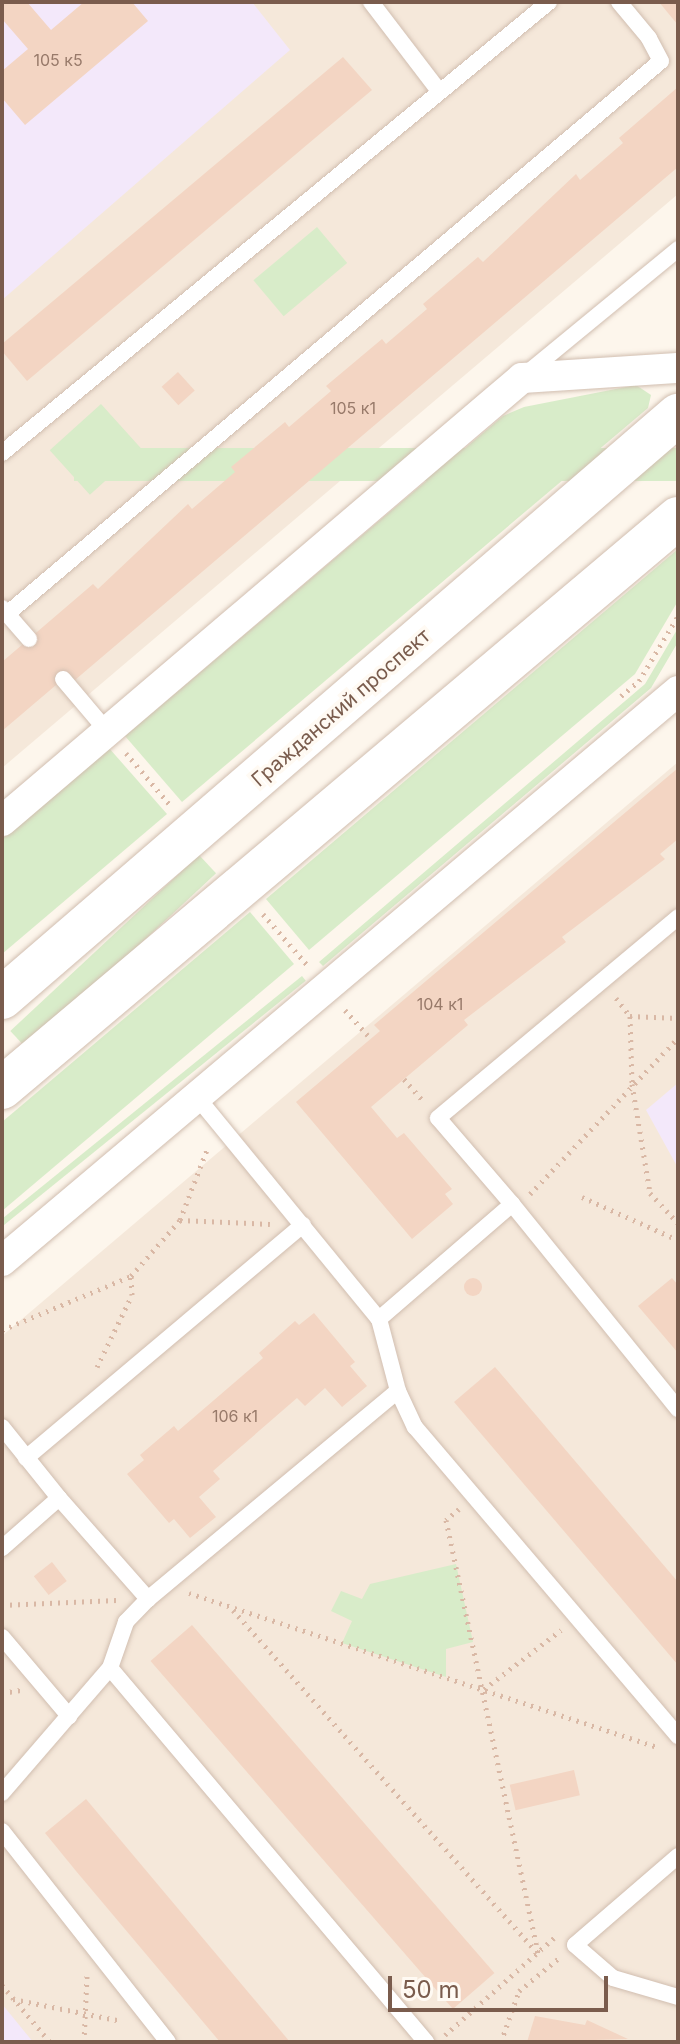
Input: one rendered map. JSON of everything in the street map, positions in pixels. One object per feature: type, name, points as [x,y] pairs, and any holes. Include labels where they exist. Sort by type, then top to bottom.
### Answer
[{"type":"main road","name":"Гражданский проспект","points":[[2,998],[678,415]]},
{"type":"main road","points":[[2,1088],[678,518]]},
{"type":"street","points":[[2,821],[112,736],[522,378],[678,368]]},
{"type":"street","points":[[2,1261],[678,691]]},
{"type":"lane","points":[[371,2],[439,91]]},
{"type":"lane","points":[[2,453],[549,2]]},
{"type":"lane","points":[[29,639],[5,611],[661,61],[649,38],[619,2]]},
{"type":"lane","points":[[522,378],[678,249]]},
{"type":"lane","points":[[63,679],[112,736]]},
{"type":"lane","points":[[678,917],[438,1118],[519,1202],[678,1409]]},
{"type":"lane","points":[[197,1097],[379,1319],[398,1391],[415,1427],[678,1736]]},
{"type":"lane","points":[[379,1319],[519,1202]]},
{"type":"lane","points":[[26,1458],[303,1225]]},
{"type":"lane","points":[[2,1793],[110,1668],[126,1622],[148,1599],[398,1391]]},
{"type":"lane","points":[[2,1427],[59,1498],[148,1599]]},
{"type":"lane","points":[[2,1548],[59,1498]]},
{"type":"lane","points":[[2,1637],[69,1716]]},
{"type":"lane","points":[[110,1668],[426,2042]]},
{"type":"lane","points":[[2,1831],[168,2042]]},
{"type":"lane","points":[[678,1856],[575,1945],[613,1978],[678,1997]]},
{"type":"path","points":[[112,736],[174,810]]},
{"type":"path","points":[[258,908],[315,974]]},
{"type":"path","points":[[602,981],[630,1016],[632,1084],[650,1193],[678,1223]]},
{"type":"path","points":[[337,1000],[371,1039]]},
{"type":"path","points":[[630,1016],[678,1018]]},
{"type":"path","points":[[519,1202],[678,1038]]},
{"type":"path","points":[[404,1079],[438,1118]]},
{"type":"path","points":[[2,1330],[131,1276],[180,1220],[209,1135]]},
{"type":"path","points":[[582,1197],[678,1240]]},
{"type":"path","points":[[180,1220],[303,1225]]},
{"type":"path","points":[[71,1421],[132,1295],[131,1276]]},
{"type":"path","points":[[230,1607],[538,1953],[446,1520],[474,1495]]},
{"type":"path","points":[[165,1585],[663,1749]]},
{"type":"path","points":[[2,1605],[148,1599]]},
{"type":"path","points":[[483,1690],[506,1676],[577,1616]]},
{"type":"path","points":[[501,2042],[519,1991],[575,1945]]},
{"type":"path","points":[[2,1985],[50,2042]]},
{"type":"path","points":[[13,1999],[157,2028]]},
{"type":"path","points":[[84,2013],[84,2042]]},
{"type":"shaded area","points":[[2,2],[678,2],[678,194],[2,768]]},
{"type":"shaded area","points":[[2,2],[252,2],[290,50],[2,300]]},
{"type":"shaded area","points":[[678,762],[678,2042],[2,2042],[2,1336]]},
{"type":"shaded area","points":[[678,1083],[678,1168],[646,1110]]},
{"type":"shaded area","points":[[2,2004],[33,2042],[2,2042]]},
{"type":"green space","points":[[317,227],[347,263],[284,316],[253,280]]},
{"type":"green space","points":[[636,385],[651,395],[648,408],[182,802],[125,736],[503,416],[524,407]]},
{"type":"green space","points":[[101,404],[141,449],[90,495],[50,450]]},
{"type":"green space","points":[[74,448],[678,448],[678,481],[74,481]]},
{"type":"green space","points":[[678,549],[678,601],[635,674],[309,950],[266,899]]},
{"type":"green space","points":[[678,628],[678,642],[651,688],[323,966],[319,962],[645,684]]},
{"type":"green space","points":[[109,748],[167,814],[2,954],[2,839]]},
{"type":"green space","points":[[199,855],[216,873],[27,1049],[10,1031]]},
{"type":"green space","points":[[250,912],[294,964],[2,1211],[2,1122]]},
{"type":"green space","points":[[302,976],[306,981],[2,1227],[2,1219]]},
{"type":"green space","points":[[456,1564],[473,1642],[446,1649],[446,1677],[342,1643],[352,1621],[331,1611],[341,1591],[362,1599],[370,1584]]},
{"type":"building","points":[[2,2],[27,2],[51,30],[84,2],[132,2],[148,21],[25,125],[2,98],[2,71],[28,49],[2,19]]},
{"type":"building","points":[[659,2],[678,2],[678,25],[668,13]]},
{"type":"building","points":[[343,57],[372,90],[27,381],[2,351],[2,344]]},
{"type":"building","points":[[678,87],[678,167],[75,680],[69,674],[2,731],[2,662],[93,584],[98,589],[188,504],[192,509],[235,472],[231,467],[285,422],[289,427],[331,391],[326,386],[382,339],[386,344],[427,309],[423,304],[478,257],[483,262],[576,174],[580,180],[623,143],[619,138]]},
{"type":"building","points":[[178,372],[195,391],[178,405],[162,387]]},
{"type":"building","points":[[678,768],[678,839],[660,854],[665,859],[562,937],[566,942],[464,1020],[468,1025],[371,1107],[397,1138],[404,1133],[452,1189],[445,1194],[453,1204],[412,1239],[296,1102],[380,1031],[374,1025]]},
{"type":"building","points":[[473,1278],[482,1287],[473,1296],[464,1287]]},
{"type":"building","points":[[672,1278],[678,1285],[678,1353],[638,1306]]},
{"type":"building","points":[[314,1313],[355,1362],[350,1366],[367,1386],[342,1407],[325,1388],[305,1406],[297,1398],[213,1471],[220,1479],[199,1497],[216,1517],[190,1538],[174,1519],[169,1523],[127,1474],[144,1460],[140,1455],[174,1426],[178,1431],[263,1358],[259,1353],[295,1321],[299,1325]]},
{"type":"building","points":[[495,1367],[678,1582],[678,1665],[454,1402]]},
{"type":"building","points":[[52,1562],[67,1581],[49,1595],[34,1576]]},
{"type":"building","points":[[192,1625],[494,1973],[453,2009],[150,1661]]},
{"type":"building","points":[[574,1770],[580,1795],[516,1810],[510,1785]]},
{"type":"building","points":[[86,1799],[290,2042],[220,2042],[76,1871],[45,1833]]},
{"type":"building","points":[[535,2016],[585,2025],[587,2020],[628,2039],[527,2042]]}]
